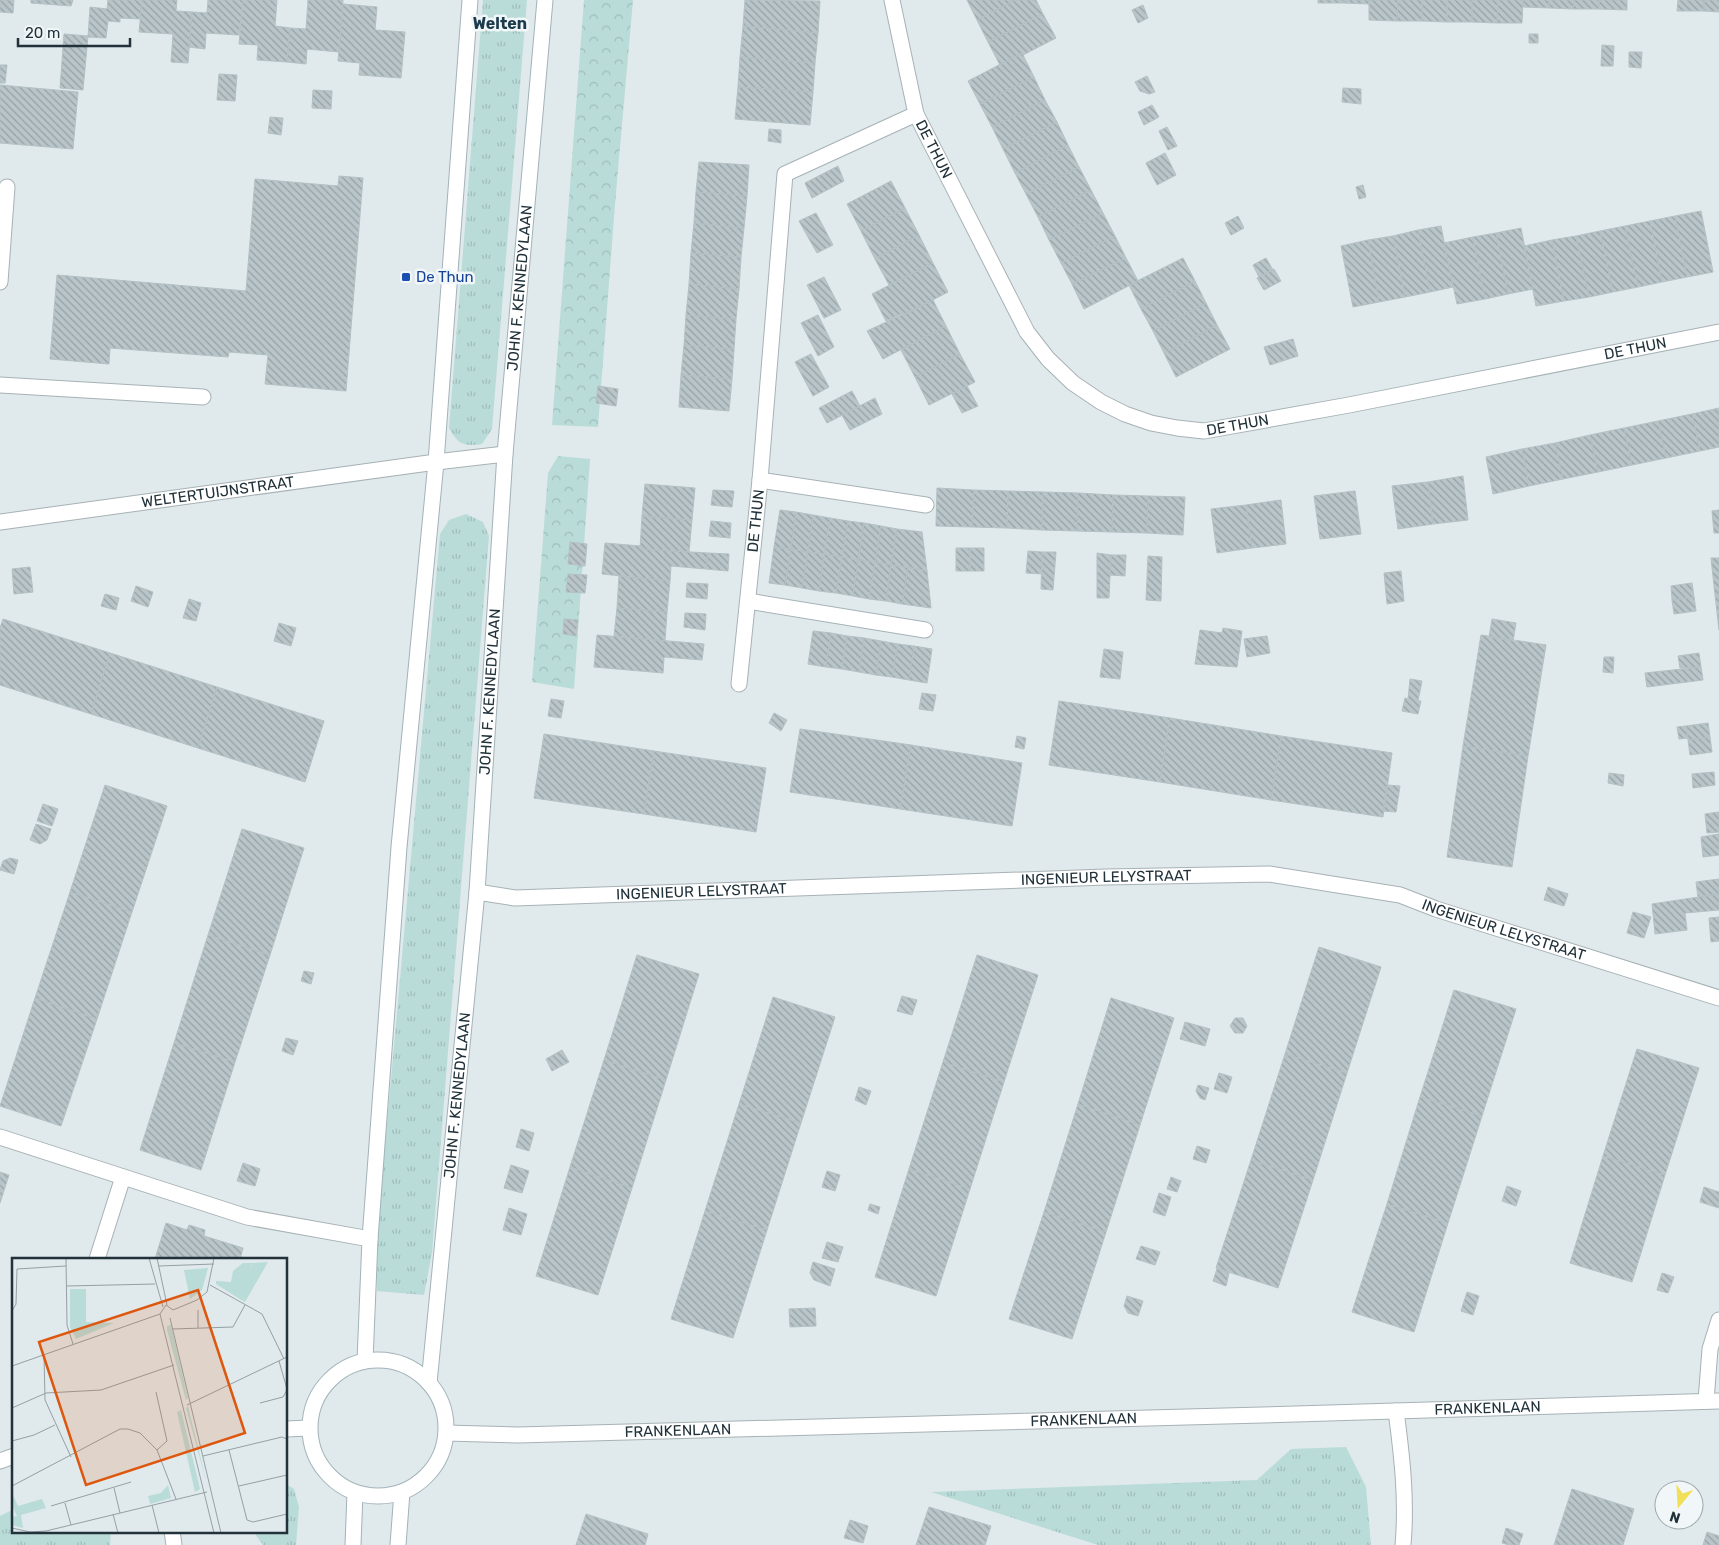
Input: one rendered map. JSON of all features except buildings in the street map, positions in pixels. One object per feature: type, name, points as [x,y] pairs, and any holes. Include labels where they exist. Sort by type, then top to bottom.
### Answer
[{"type":"street","points":[[365,1361],[370,1240],[399,847],[436,462],[470,0]]},
{"type":"street","name":"JOHN F. KENNEDYLAAN","points":[[429,1383],[477,892],[505,454],[545,0]]},
{"type":"street","name":"DE THUN","points":[[892,0],[916,114],[1027,332],[1048,360],[1073,383],[1101,402],[1125,414],[1177,428],[1204,431],[1349,405],[1719,332]]},
{"type":"street","name":"DE THUN","points":[[739,684],[760,480],[785,174],[916,114]]},
{"type":"street","points":[[0,282],[7,187]]},
{"type":"street","points":[[0,385],[203,398]]},
{"type":"street","name":"WELTERTUIJNSTRAAT","points":[[0,522],[505,454]]},
{"type":"street","points":[[760,480],[926,504]]},
{"type":"street","points":[[748,601],[925,630]]},
{"type":"street","name":"INGENIEUR LELYSTRAAT","points":[[477,892],[515,898],[1106,877],[1269,874],[1400,895],[1436,909],[1719,998]]},
{"type":"street","points":[[0,1137],[247,1217],[370,1240]]},
{"type":"street","points":[[97,1258],[122,1177]]},
{"type":"street","points":[[1713,1401],[1710,1349],[1719,1320]]},
{"type":"street","points":[[379,1360],[406,1366],[418,1373],[429,1383],[443,1403],[446,1433],[442,1454],[435,1467],[416,1485],[402,1492],[387,1496],[370,1496],[355,1492],[329,1477],[317,1460],[311,1444],[309,1428],[312,1409],[320,1392],[332,1378],[348,1367],[365,1361],[379,1360]]},
{"type":"street","name":"FRANKENLAAN","points":[[446,1433],[518,1435],[1713,1401]]},
{"type":"street","points":[[1396,1411],[1404,1468],[1404,1545]]},
{"type":"street","points":[[288,1429],[309,1428]]},
{"type":"street","points":[[0,1461],[12,1457]]},
{"type":"street","points":[[353,1545],[355,1492]]},
{"type":"street","points":[[398,1545],[402,1492]]},
{"type":"street","points":[[172,1532],[174,1545]]},
{"type":"green space","points":[[483,0],[527,0],[492,429],[482,444],[470,445],[458,441],[449,428]]},
{"type":"green space","points":[[584,0],[633,0],[598,427],[552,425]]},
{"type":"green space","points":[[558,456],[590,459],[574,689],[532,682],[548,473]]},
{"type":"green space","points":[[466,514],[483,522],[489,536],[432,1253],[424,1295],[377,1291],[376,1246],[440,534],[449,520]]},
{"type":"green space","points":[[1346,1447],[1366,1487],[1371,1545],[1098,1545],[931,1492],[1257,1480],[1291,1449]]},
{"type":"green space","points":[[288,1485],[294,1489],[299,1507],[296,1545],[263,1545],[254,1532],[288,1532]]},
{"type":"green space","points":[[12,1510],[12,1532],[111,1532],[110,1545],[0,1545],[0,1516]]},
{"type":"place","name":"De Thun","points":[[406,277]]},
{"type":"district","name":"Welten","points":[[500,23]]}]
